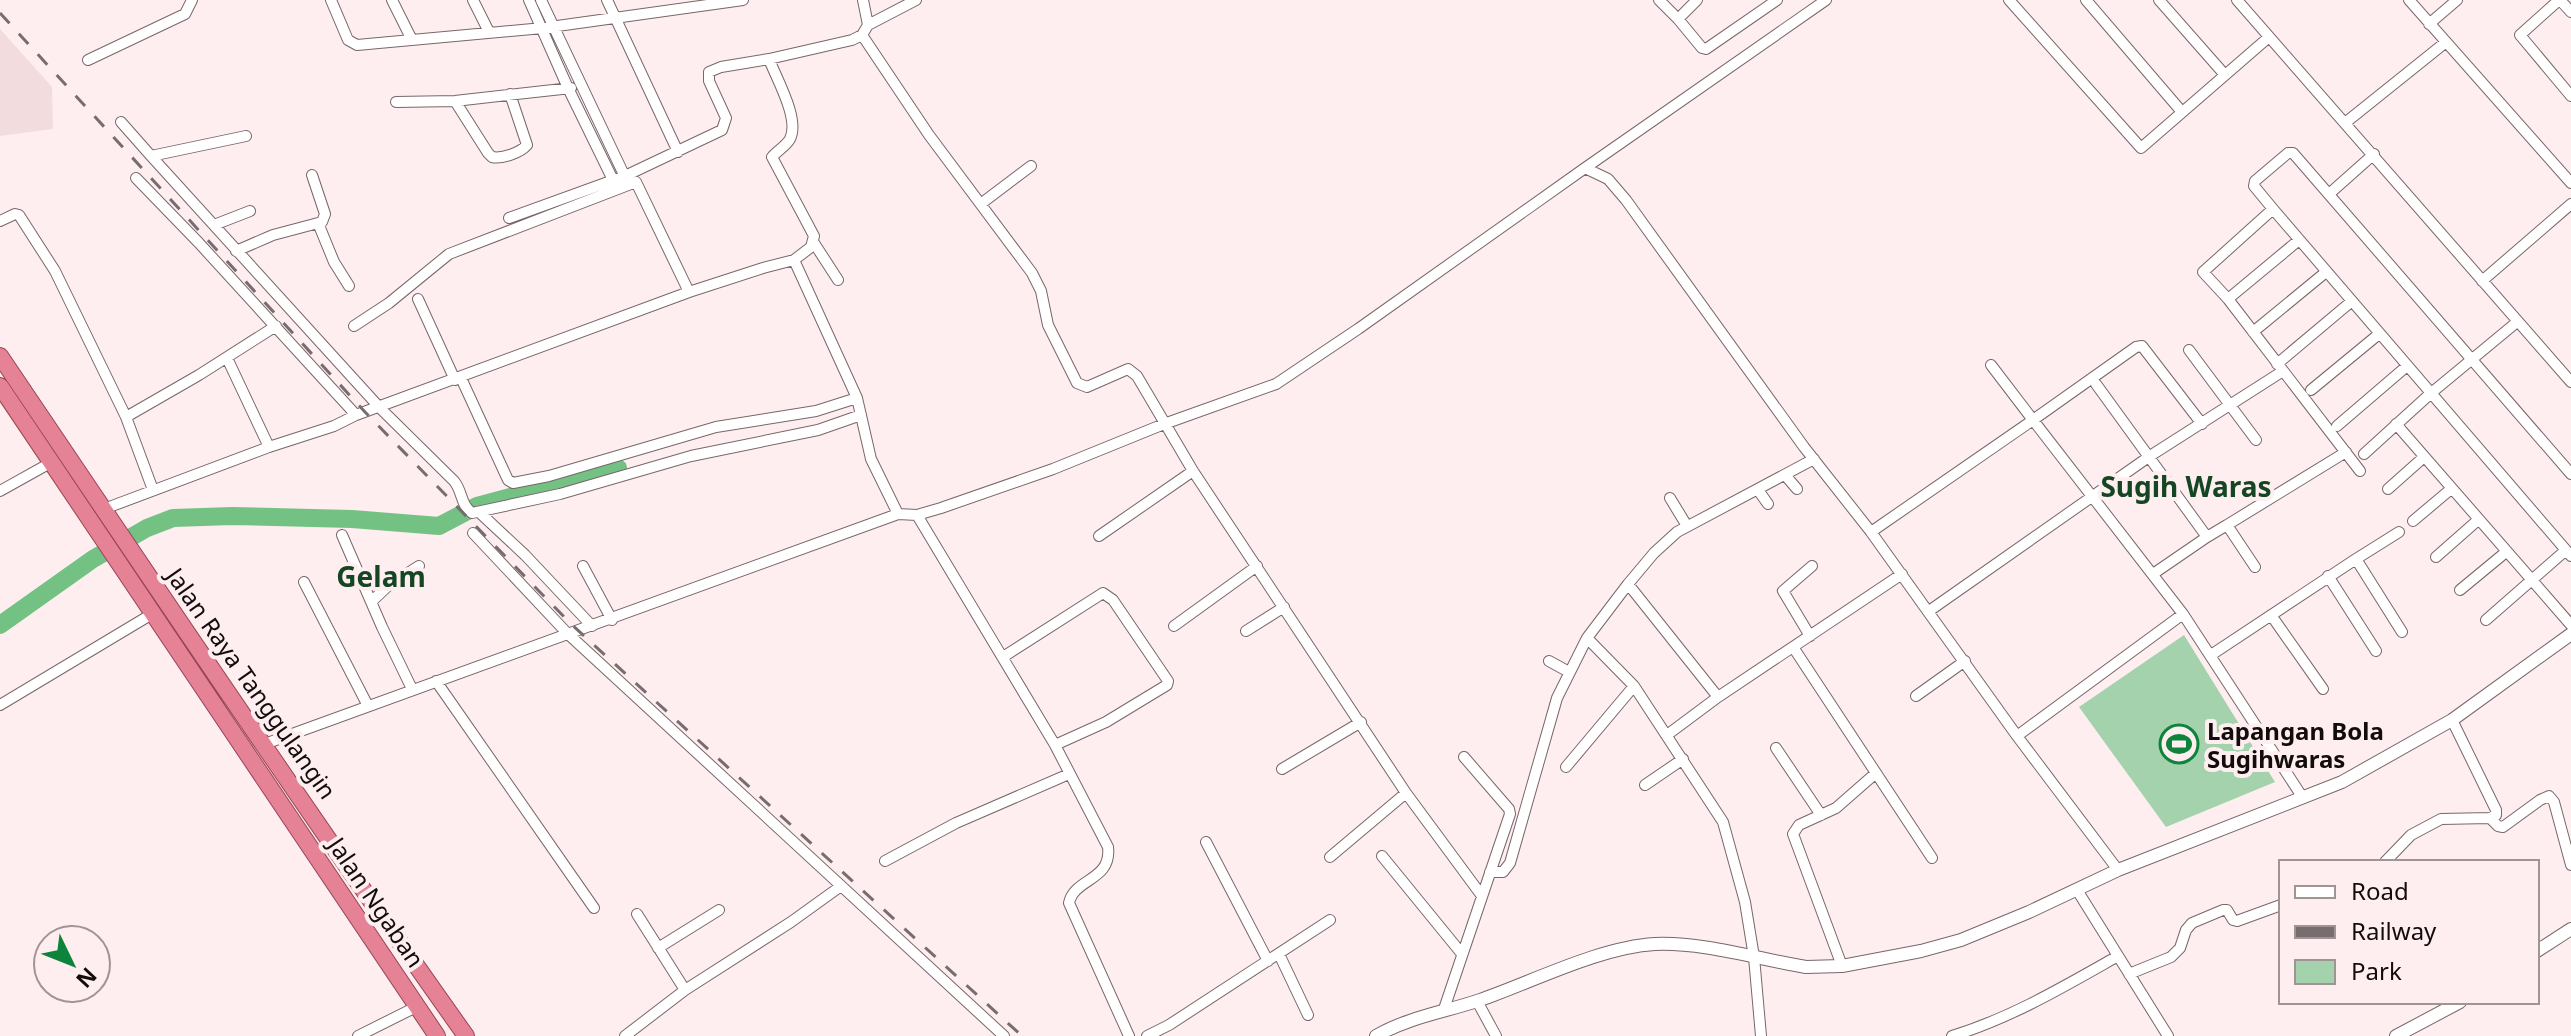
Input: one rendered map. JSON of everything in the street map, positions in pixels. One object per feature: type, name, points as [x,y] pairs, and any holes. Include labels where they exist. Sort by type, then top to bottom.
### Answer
[{"type":"highway","name":"Jalan Raya Tanggulangin","points":[[0,356],[104,509],[121,545],[466,1036]]},
{"type":"highway","points":[[0,386],[102,538],[121,545]]},
{"type":"highway","name":"Jalan Ngaban","points":[[121,545],[152,614],[229,723],[437,1036]]},
{"type":"street","points":[[88,60],[185,14],[192,0]]},
{"type":"street","points":[[331,0],[351,43],[357,45],[548,27],[743,0]]},
{"type":"street","points":[[392,0],[411,38]]},
{"type":"street","points":[[473,0],[489,32]]},
{"type":"street","points":[[529,0],[581,86],[689,292]]},
{"type":"street","points":[[541,0],[568,88],[613,180]]},
{"type":"street","points":[[607,0],[678,152]]},
{"type":"street","points":[[863,0],[865,30],[929,135],[1029,268],[1042,297],[1052,336],[1077,383],[1087,387],[1128,369],[1137,376],[1190,467],[1406,793],[1482,896]]},
{"type":"street","points":[[354,326],[389,303],[449,254],[631,178],[725,126],[726,118],[709,81],[709,72],[835,45],[916,0]]},
{"type":"street","points":[[1659,0],[1706,49],[1772,1]]},
{"type":"street","points":[[1678,19],[1697,0]]},
{"type":"street","points":[[262,745],[898,514],[917,515],[1053,469],[1284,379],[1593,171],[1826,0]]},
{"type":"street","points":[[2009,0],[2137,147],[2144,147],[2269,37]]},
{"type":"street","points":[[2086,0],[2182,112]]},
{"type":"street","points":[[2159,0],[2225,75]]},
{"type":"street","points":[[2237,0],[2571,382]]},
{"type":"street","points":[[2409,0],[2571,183]]},
{"type":"street","points":[[2429,24],[2457,0]]},
{"type":"street","points":[[2571,12],[2560,0],[2520,35],[2571,96]]},
{"type":"street","points":[[2346,124],[2446,42]]},
{"type":"street","points":[[769,59],[792,115],[793,127],[789,140],[772,157],[810,226],[814,243],[838,280]]},
{"type":"street","points":[[396,102],[455,101],[581,86]]},
{"type":"street","points":[[455,101],[488,153],[498,158],[527,145],[510,94]]},
{"type":"street","points":[[121,122],[380,408],[454,481],[472,511],[525,555],[592,626]]},
{"type":"street","points":[[151,156],[246,136]]},
{"type":"street","points":[[2486,620],[2568,553],[2326,272],[2254,183],[2291,152],[2571,474]]},
{"type":"street","points":[[2329,194],[2374,154]]},
{"type":"street","points":[[982,203],[1031,166]]},
{"type":"street","points":[[1593,171],[1614,185],[1626,200],[1804,447],[1871,532],[2017,736],[2118,870]]},
{"type":"street","points":[[236,251],[273,235],[322,222],[325,214],[312,175]]},
{"type":"street","points":[[136,178],[356,415]]},
{"type":"street","points":[[509,218],[613,180],[631,178]]},
{"type":"street","points":[[2482,281],[2571,204]]},
{"type":"street","points":[[2273,209],[2204,270],[2360,471]]},
{"type":"street","points":[[214,225],[250,211]]},
{"type":"street","points":[[0,221],[19,215],[45,254],[126,417],[153,490]]},
{"type":"street","points":[[318,223],[334,262],[349,286]]},
{"type":"street","points":[[2228,299],[2299,240]]},
{"type":"street","points":[[104,509],[689,292],[794,260],[814,243]]},
{"type":"street","points":[[794,260],[857,399],[871,459],[898,514]]},
{"type":"street","points":[[2253,332],[2326,272]]},
{"type":"street","points":[[418,299],[508,480],[513,483],[549,476],[716,427],[816,411],[857,399]]},
{"type":"street","points":[[1929,611],[2150,456],[2230,406],[2280,367],[2352,301]]},
{"type":"street","points":[[2364,454],[2517,322]]},
{"type":"street","points":[[126,417],[276,326]]},
{"type":"street","points":[[2311,390],[2379,334]]},
{"type":"street","points":[[1871,532],[2136,347],[2142,346],[2202,424]]},
{"type":"street","points":[[2189,350],[2256,440]]},
{"type":"street","points":[[227,358],[269,447]]},
{"type":"street","points":[[1991,365],[2183,614],[2303,798]]},
{"type":"street","points":[[2337,426],[2407,366]]},
{"type":"street","points":[[2096,384],[2207,537]]},
{"type":"street","points":[[472,511],[560,494],[691,456],[818,430],[860,414]]},
{"type":"street","points":[[2396,424],[2571,625]]},
{"type":"street","points":[[2153,574],[2207,537],[2346,452]]},
{"type":"street","points":[[2388,489],[2424,457]]},
{"type":"street","points":[[1496,872],[1510,863],[1557,698],[1561,668],[1683,519],[1758,490],[1813,458]]},
{"type":"street","points":[[0,491],[52,462]]},
{"type":"street","points":[[1099,536],[1190,467]]},
{"type":"street","points":[[1785,475],[1797,489]]},
{"type":"street","points":[[2413,521],[2451,489]]},
{"type":"street","points":[[1758,490],[1768,504]]},
{"type":"street","points":[[1670,498],[1683,519]]},
{"type":"street","points":[[917,515],[1055,746],[1103,834],[1109,856],[1100,872],[1073,893],[1069,903],[1129,1036]]},
{"type":"street","points":[[2436,557],[2478,520]]},
{"type":"street","points":[[2227,525],[2255,567]]},
{"type":"street","points":[[2211,655],[2399,532]]},
{"type":"street","points":[[473,533],[567,633],[1004,1036]]},
{"type":"street","points":[[342,535],[412,689]]},
{"type":"street","points":[[2460,590],[2506,552]]},
{"type":"street","points":[[2356,559],[2402,632]]},
{"type":"street","points":[[371,602],[389,585],[419,566]]},
{"type":"street","points":[[583,566],[612,620]]},
{"type":"street","points":[[1174,626],[1257,566]]},
{"type":"street","points":[[1810,636],[1783,591],[1812,566]]},
{"type":"street","points":[[1667,735],[1718,697],[1902,574]]},
{"type":"street","points":[[2328,576],[2376,651]]},
{"type":"street","points":[[304,582],[368,706]]},
{"type":"street","points":[[1628,584],[1718,697]]},
{"type":"street","points":[[1003,657],[1103,593],[1113,600],[1168,681],[1167,685],[1106,722],[1055,746]]},
{"type":"street","points":[[1246,631],[1284,607]]},
{"type":"street","points":[[0,705],[152,614]]},
{"type":"street","points":[[2017,736],[2183,614]]},
{"type":"street","points":[[2271,615],[2323,689]]},
{"type":"street","points":[[1376,1036],[1398,1025],[1604,955],[1645,945],[1681,945],[1806,967],[1842,966],[1961,940],[2118,870],[2303,798],[2370,767],[2452,720],[2571,634]]},
{"type":"street","points":[[1587,638],[1634,686],[1717,810],[1728,833],[1745,902],[1754,957],[1761,1036]]},
{"type":"street","points":[[1793,647],[1932,858]]},
{"type":"street","points":[[1916,696],[1965,661]]},
{"type":"street","points":[[436,681],[594,908]]},
{"type":"street","points":[[1566,767],[1634,686]]},
{"type":"street","points":[[2452,720],[2496,810],[2494,822]]},
{"type":"street","points":[[1282,769],[1361,722]]},
{"type":"street","points":[[1776,748],[1821,815]]},
{"type":"street","points":[[1448,1008],[1482,896],[1496,872],[1510,812],[1464,757]]},
{"type":"street","points":[[1645,785],[1683,759]]},
{"type":"street","points":[[1842,966],[1793,834],[1799,825],[1836,808],[1876,773]]},
{"type":"street","points":[[885,861],[956,823],[1069,774]]},
{"type":"street","points":[[1330,857],[1406,793]]},
{"type":"street","points":[[2387,860],[2411,835],[2441,819],[2507,825],[2549,796],[2554,802],[2571,865]]},
{"type":"street","points":[[1206,842],[1268,961]]},
{"type":"street","points":[[1382,856],[1462,954]]},
{"type":"street","points":[[625,1036],[685,990],[841,886]]},
{"type":"street","points":[[2077,890],[2168,1036]]},
{"type":"street","points":[[2129,974],[2174,955],[2186,930],[2194,922],[2223,910],[2227,910],[2237,921],[2279,906]]},
{"type":"street","points":[[658,948],[719,910]]},
{"type":"street","points":[[637,914],[685,990]]},
{"type":"street","points":[[1147,1036],[1330,920]]},
{"type":"street","points":[[2539,950],[2571,929]]},
{"type":"street","points":[[1279,954],[1308,1015]]},
{"type":"street","points":[[1952,1036],[2045,997],[2118,956]]},
{"type":"street","points":[[1472,1002],[1496,1036]]},
{"type":"street","points":[[2396,1036],[2456,1004]]},
{"type":"street","points":[[358,1036],[418,1006]]},
{"type":"shaded area","points":[[0,29],[52,87],[53,129],[0,136]]},
{"type":"green space","name":"Lapangan Bola Sugihwaras","points":[[2184,635],[2275,782],[2166,827],[2079,707]]},
{"type":"waterway","points":[[0,625],[93,559],[147,528],[173,518],[352,519],[439,526],[477,506],[618,468]]},
{"type":"railway","points":[[0,13],[365,412],[571,624],[1022,1036]]},
{"type":"place","name":"Lapangan Bola Sugihwaras","points":[[2179,744]]},
{"type":"district","name":"Sugih Waras","points":[[2186,486]]},
{"type":"district","name":"Gelam","points":[[381,576]]}]
